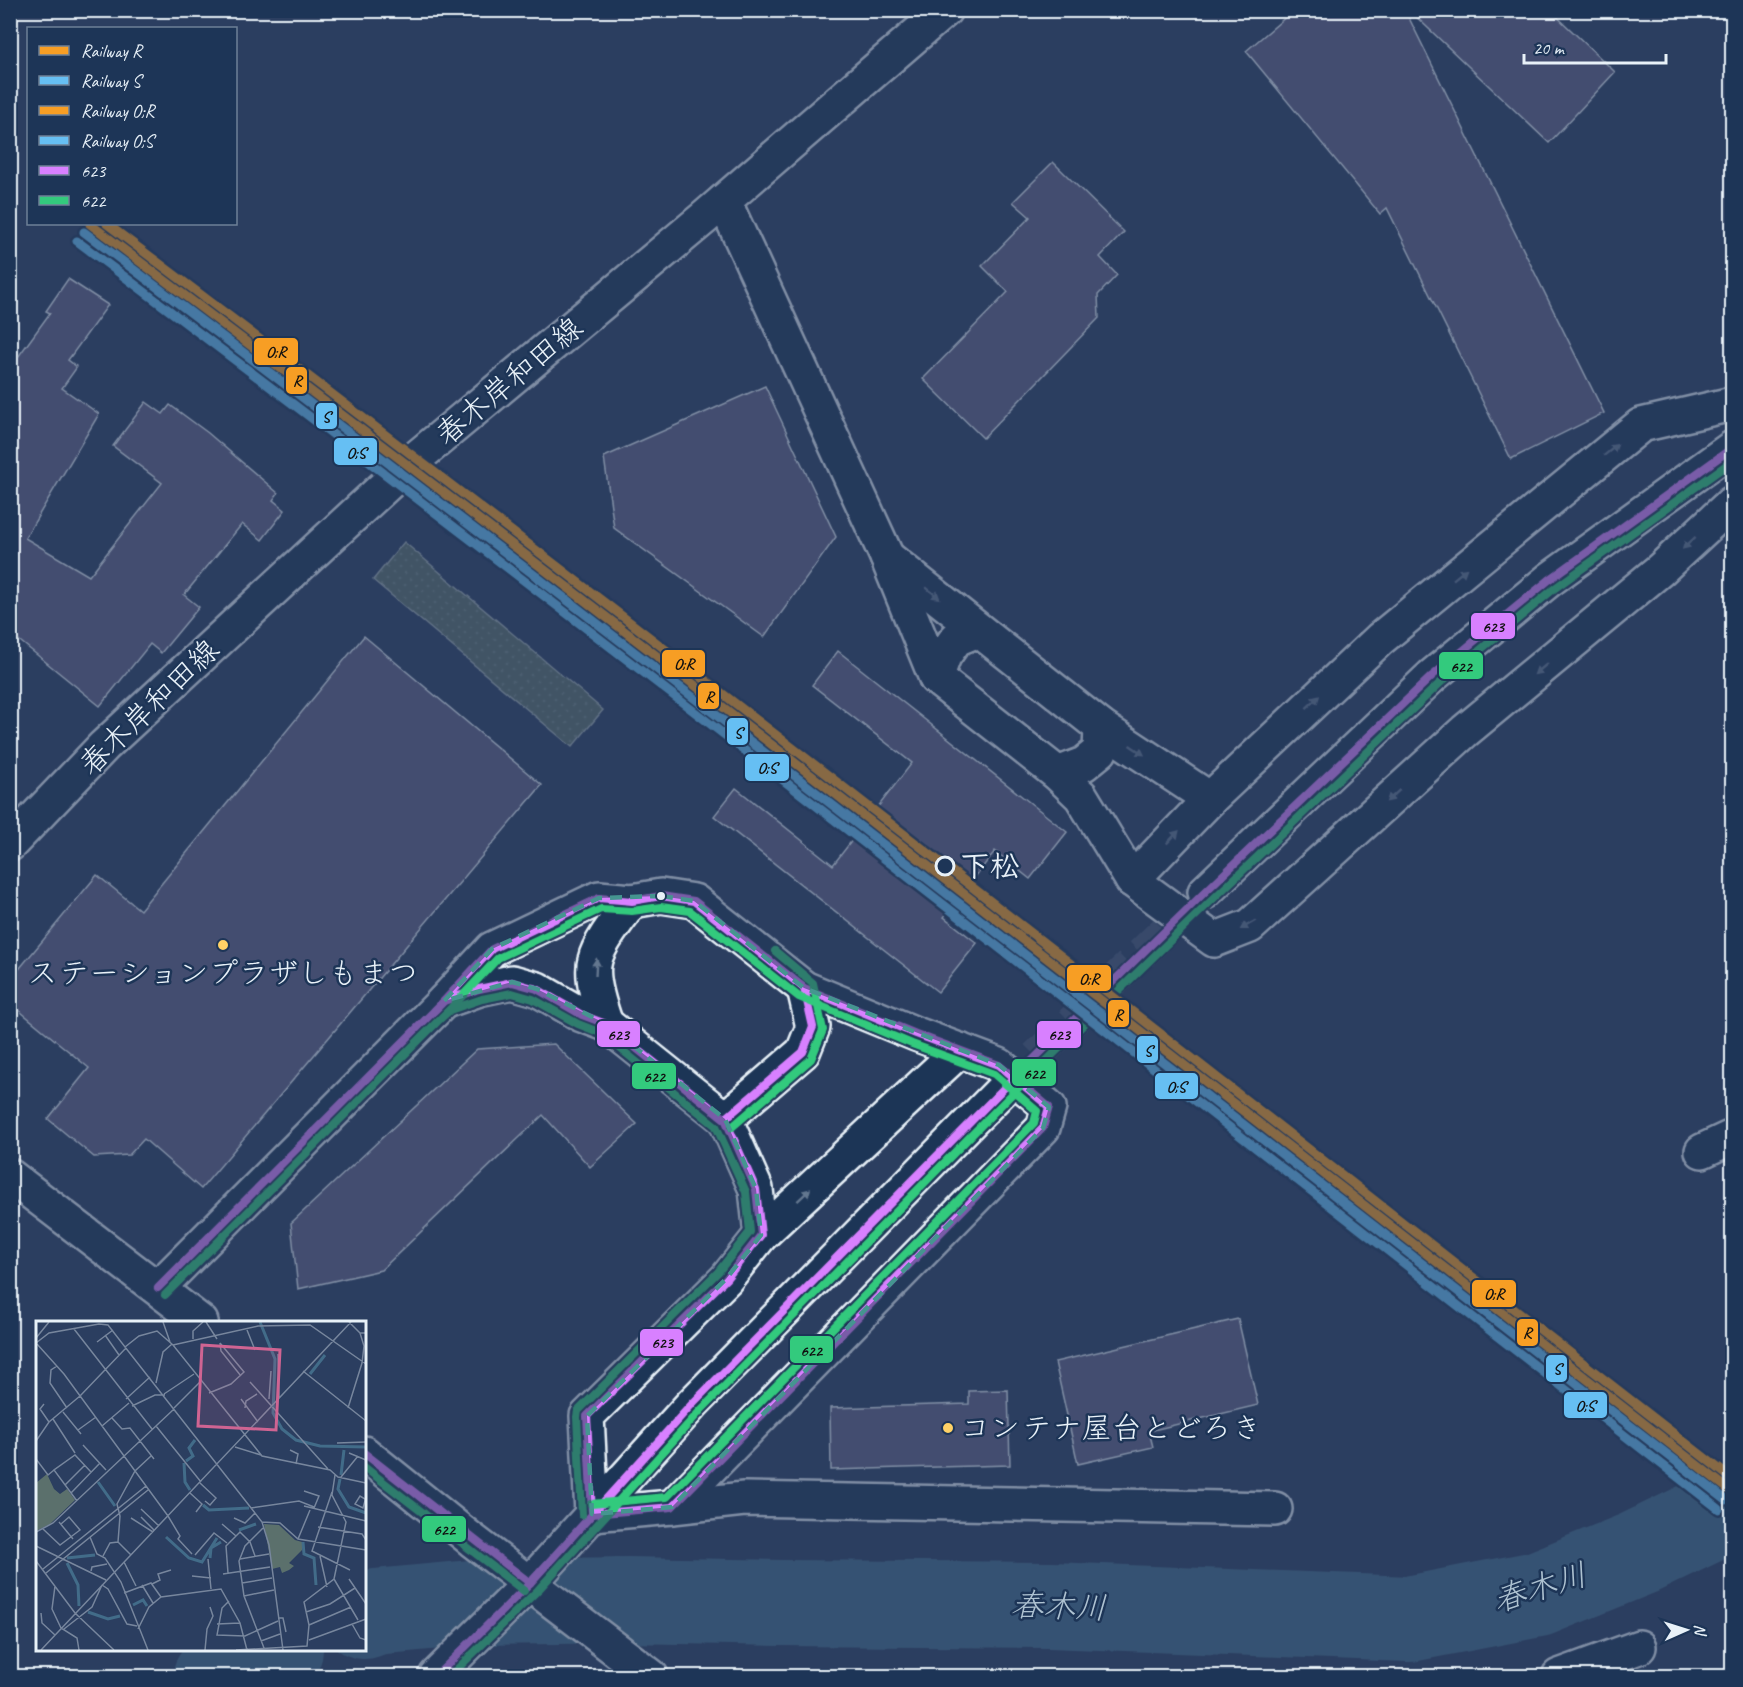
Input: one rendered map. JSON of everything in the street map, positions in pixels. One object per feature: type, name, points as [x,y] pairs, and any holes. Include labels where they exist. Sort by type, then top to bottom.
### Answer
[{"type":"street","name":"春木岸和田線","points":[[10,844],[104,746],[409,464],[724,201],[945,10]]},
{"type":"street","points":[[724,201],[887,556],[936,678],[1058,774],[1081,796],[1132,880],[1214,940],[1250,926],[1465,731],[1660,570],[1732,503]]},
{"type":"street","points":[[1132,880],[1210,799],[1380,639],[1641,425],[1732,404]]},
{"type":"street","points":[[1205,892],[1432,676],[1549,580],[1732,448]]},
{"type":"street","points":[[887,556],[1101,727],[1210,799]]},
{"type":"street","points":[[936,678],[944,656],[956,639],[978,630]]},
{"type":"street","points":[[1058,774],[1084,764],[1100,751],[1101,727]]},
{"type":"street","points":[[158,1288],[444,1002],[492,949],[599,898],[632,901],[660,896],[694,901],[804,988],[999,1065],[1049,1107],[1043,1128],[672,1507]]},
{"type":"street","points":[[606,1024],[596,996],[594,961],[610,931],[632,901]]},
{"type":"street","points":[[444,1002],[479,989],[512,982],[537,989],[582,1015],[606,1024],[725,1119],[756,1190],[761,1235]]},
{"type":"street","points":[[725,1119],[803,1052],[813,1027],[804,988]]},
{"type":"street","points":[[585,1522],[587,1416],[726,1279],[761,1235],[960,1050]]},
{"type":"street","points":[[436,1677],[530,1583],[693,1403],[1001,1091]]},
{"type":"street","points":[[1702,1151],[1732,1137]]},
{"type":"street","points":[[10,1176],[199,1321]]},
{"type":"street","points":[[366,1455],[472,1540],[651,1677]]},
{"type":"street","points":[[585,1522],[672,1507],[744,1499],[1275,1509]]},
{"type":"street","points":[[1559,1677],[1639,1647]]},
{"type":"highlighted area","points":[[661,896],[694,901],[804,988],[999,1065],[1049,1107],[1043,1128],[672,1507],[592,1514],[587,1416],[726,1279],[761,1235],[756,1189],[725,1119],[606,1024],[537,989],[512,982],[444,1001],[492,949],[599,898]]},
{"type":"green space","points":[[404,542],[603,710],[572,747],[373,580]]},
{"type":"building","points":[[1294,10],[1405,10],[1604,413],[1511,459],[1387,208],[1380,214],[1246,51]]},
{"type":"building","points":[[1409,10],[1550,10],[1615,72],[1549,143]]},
{"type":"building","points":[[1053,162],[1124,232],[1100,257],[1117,275],[1098,295],[1099,318],[983,438],[923,379],[1008,292],[982,266],[1030,217],[1013,202]]},
{"type":"building","points":[[68,279],[108,305],[68,360],[77,367],[62,388],[99,414],[25,538],[89,576],[162,483],[113,446],[146,402],[163,414],[170,405],[208,433],[278,493],[273,500],[285,510],[262,540],[242,524],[184,595],[199,607],[161,653],[150,644],[100,706],[10,633],[10,368],[50,313],[46,311]]},
{"type":"building","points":[[765,386],[836,537],[764,637],[614,528],[604,457]]},
{"type":"building","name":"ステーションプラザしもまつ","points":[[364,636],[542,785],[201,1189],[144,1139],[129,1155],[94,1157],[48,1119],[89,1068],[10,1003],[10,980],[97,875],[140,910]]},
{"type":"building","points":[[838,651],[1067,832],[1030,879],[995,851],[944,917],[977,943],[938,992],[714,816],[736,788],[833,865],[912,763],[812,685]]},
{"type":"building","points":[[554,1044],[637,1124],[590,1167],[543,1115],[381,1270],[298,1289],[291,1223],[477,1049]]},
{"type":"building","points":[[1238,1319],[1258,1405],[1149,1431],[1153,1447],[1078,1464],[1055,1362]]},
{"type":"building","points":[[1008,1390],[1010,1465],[831,1470],[830,1408],[969,1404],[969,1391]]},
{"type":"waterway","name":"春木川","points":[[366,1615],[375,1612],[482,1602],[628,1600],[1051,1605],[1409,1619],[1538,1594],[1639,1553],[1732,1508]]},
{"type":"waterway","name":"春木川","points":[[216,1676],[277,1651]]},
{"type":"tunnel","points":[[1001,1091],[1202,895]]},
{"type":"rail line","name":"R","points":[[91,225],[709,696],[1732,1492]]},
{"type":"rail line","name":"O;R","points":[[108,225],[516,534],[1732,1479]]},
{"type":"rail line","name":"S","points":[[84,232],[702,704],[1726,1500]]},
{"type":"rail line","name":"O;S","points":[[77,241],[696,713],[1719,1509]]},
{"type":"transit line","name":"623","points":[[436,1676],[530,1583],[693,1403],[1001,1091],[1205,892],[1432,676],[1549,580],[1732,448]]},
{"type":"transit line","name":"622","points":[[450,1676],[538,1590],[701,1410],[1008,1098],[1439,684],[1555,588],[1732,461]]},
{"type":"transit line","name":"623","points":[[158,1288],[444,1001],[492,949],[599,898],[632,901],[661,896],[694,901],[804,988],[999,1065],[1049,1107],[1043,1128],[672,1507],[592,1514]]},
{"type":"transit line","name":"622","points":[[165,1295],[498,958],[601,909],[632,911],[661,907],[690,911],[799,997],[912,1044],[994,1074],[1037,1111],[1034,1123],[667,1497],[591,1504]]},
{"type":"transit line","name":"622","points":[[732,1127],[811,1059],[823,1030],[813,983],[775,951]]},
{"type":"transit line","name":"623","points":[[725,1119],[803,1052],[813,1027],[804,988],[768,959]]},
{"type":"transit line","name":"623","points":[[435,1010],[444,1001],[479,989],[512,982],[537,989],[582,1015],[606,1024],[725,1119],[756,1189],[761,1235],[726,1279],[587,1416],[592,1514]]},
{"type":"transit line","name":"622","points":[[442,1017],[450,1010],[482,999],[512,993],[533,999],[578,1024],[601,1033],[716,1126],[746,1192],[750,1232],[718,1272],[578,1411],[582,1515]]},
{"type":"transit line","name":"623","points":[[366,1455],[530,1583]]},
{"type":"transit line","name":"622","points":[[366,1469],[524,1591]]},
{"type":"place","name":"下松","points":[[945,866]]},
{"type":"place","name":"ステーションプラザしもまつ","points":[[223,945]]},
{"type":"place","name":"コンテナ屋台とどろき","points":[[948,1428]]}]
